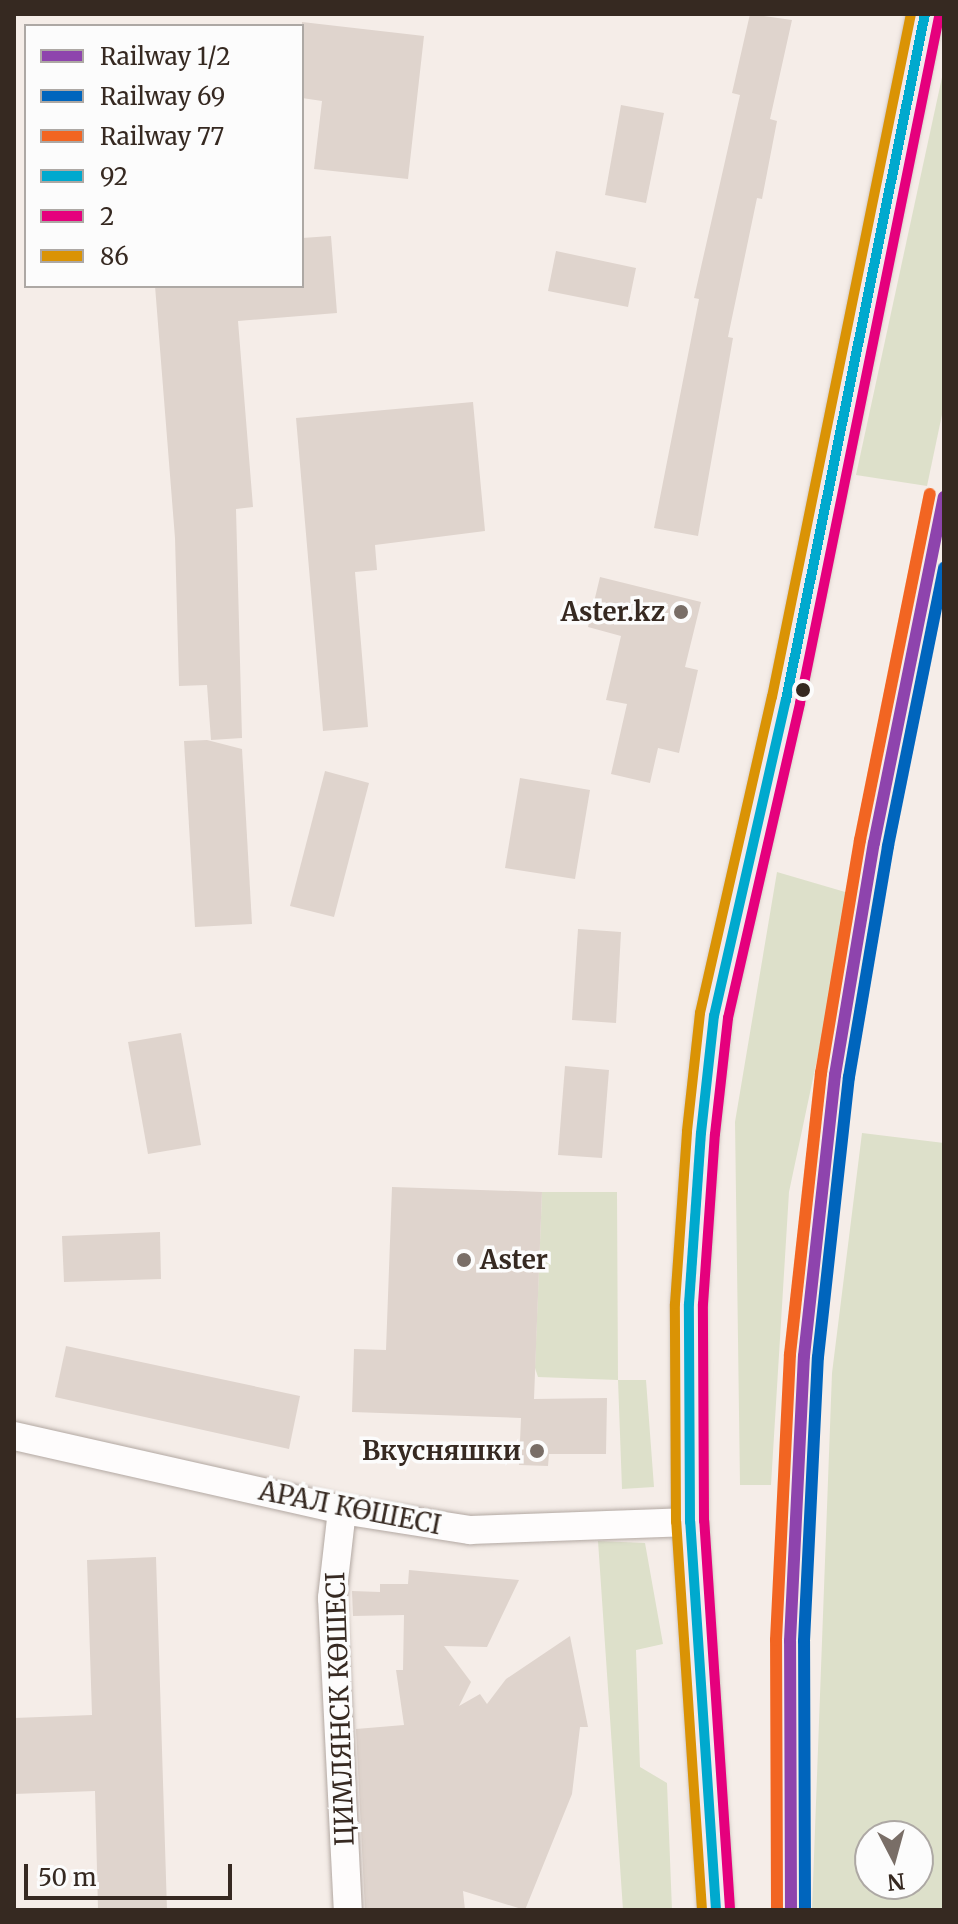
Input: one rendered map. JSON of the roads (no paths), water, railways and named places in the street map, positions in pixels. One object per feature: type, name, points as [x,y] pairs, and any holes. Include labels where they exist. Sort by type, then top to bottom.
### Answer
[{"type":"main road","points":[[716,1910],[690,1522],[689,1304],[714,1016],[786,700],[925,14]]},
{"type":"street","name":"АРАЛ КӨШЕСІ","points":[[14,1436],[342,1510],[470,1530],[690,1522]]},
{"type":"street","name":"ЦИМЛЯНСК КӨШЕСІ","points":[[342,1510],[332,1598],[348,1910]]},
{"type":"rail line","name":"77","points":[[777,1910],[776,1640],[790,1354],[821,1073],[860,840],[930,494]]},
{"type":"rail line","name":"1/2","points":[[791,1910],[790,1641],[804,1356],[835,1075],[874,843],[944,497]]},
{"type":"rail line","name":"69","points":[[805,1910],[804,1641],[818,1357],[849,1077],[888,846],[944,568]]},
{"type":"place","name":"Aster.kz","points":[[681,612]]},
{"type":"place","name":"Aster","points":[[464,1260]]},
{"type":"place","name":"Вкусняшки","points":[[537,1451]]}]
